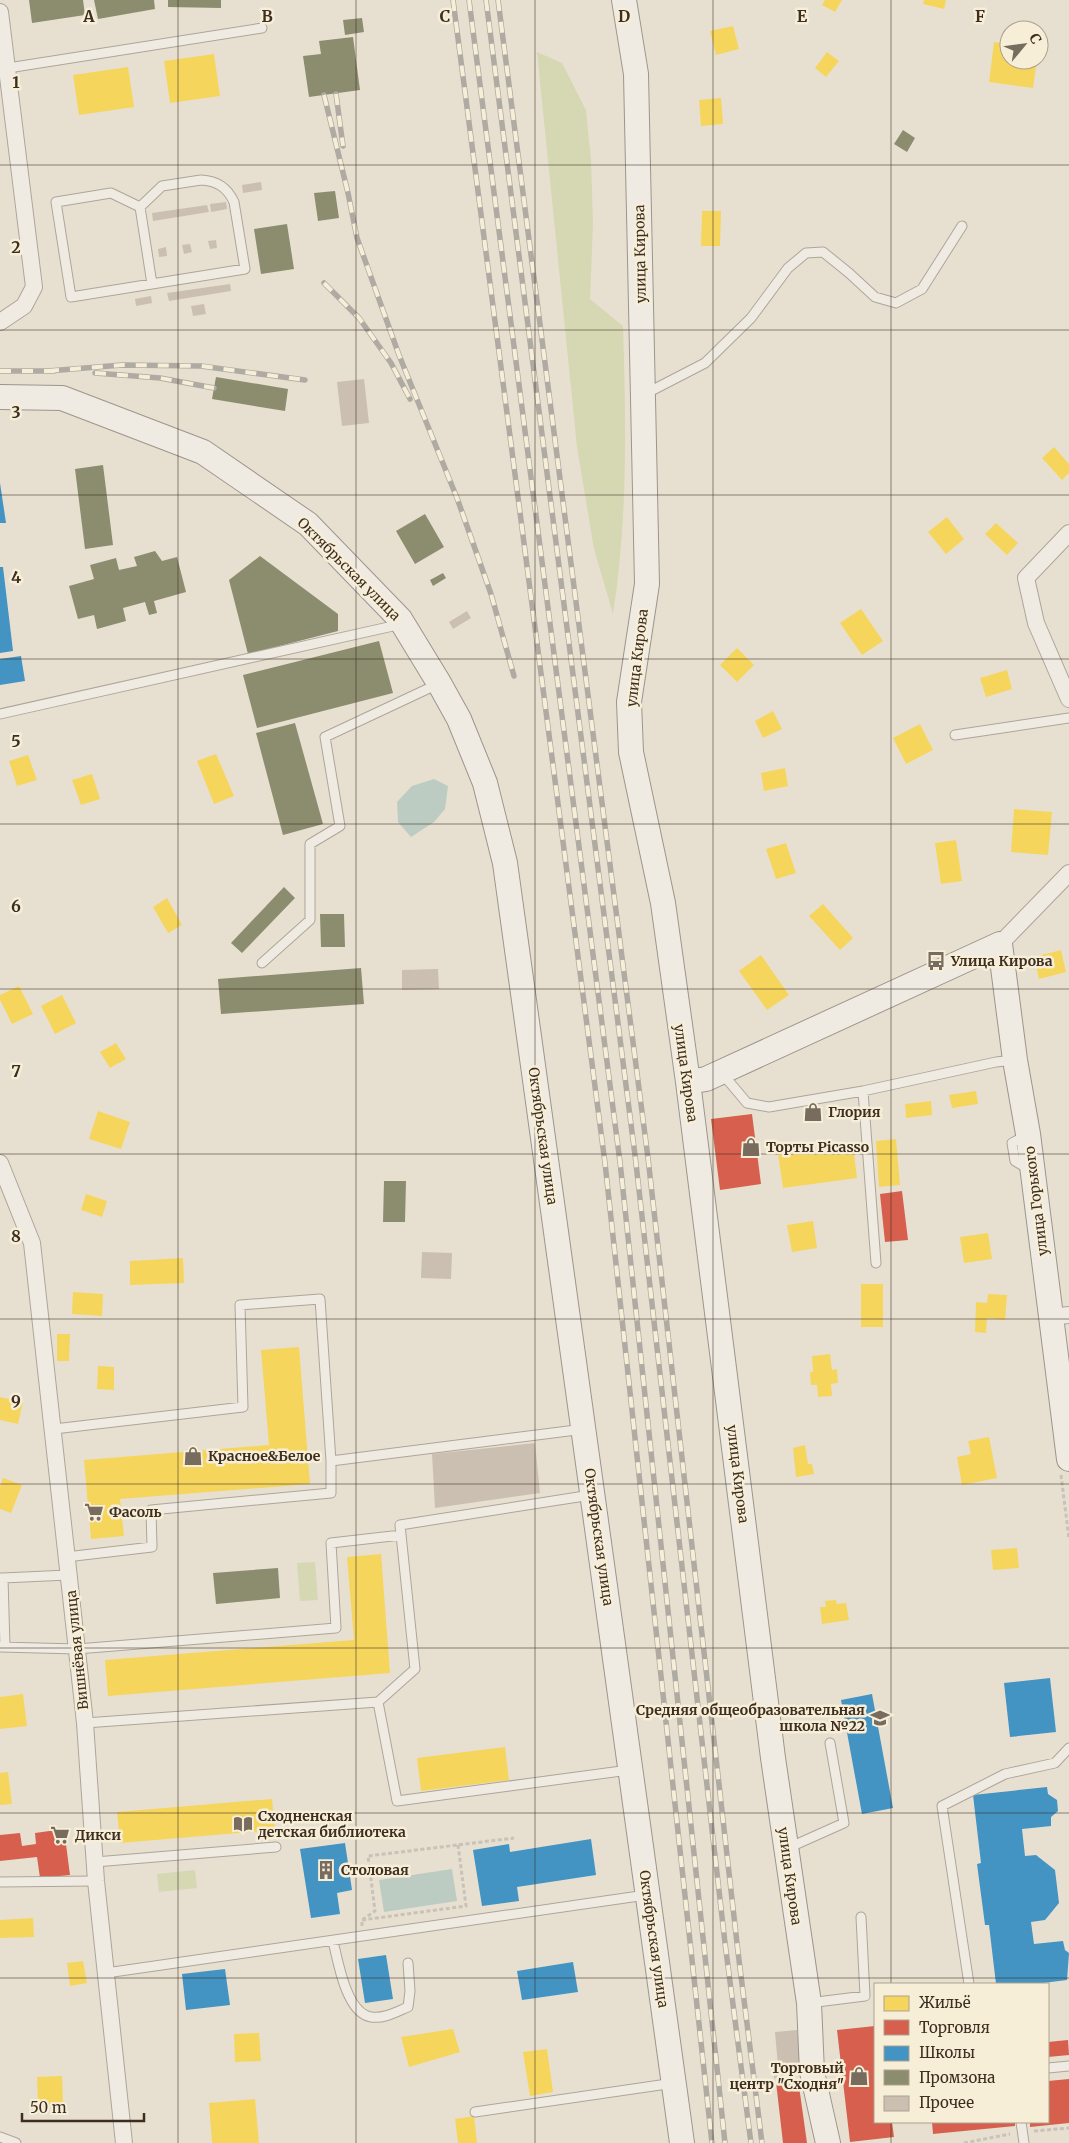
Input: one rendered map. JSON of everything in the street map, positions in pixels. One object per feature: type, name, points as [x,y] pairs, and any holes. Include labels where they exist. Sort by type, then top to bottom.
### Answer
[{"type":"street","name":"улица Кирова","points":[[624,0],[636,74],[647,584],[629,702],[631,752],[663,903],[688,1082],[786,1849],[808,2003],[812,2072],[828,2143]]},
{"type":"street","points":[[0,12],[8,68],[5,88],[34,286],[24,306],[0,322]]},
{"type":"street","name":"Октябрьская улица","points":[[0,397],[62,398],[203,452],[308,524],[403,624],[459,719],[485,782],[505,863],[594,1495],[682,2143]]},
{"type":"street","points":[[1069,534],[1026,578],[1036,624],[1069,699]]},
{"type":"street","points":[[688,1082],[706,1079],[1000,944],[1069,873]]},
{"type":"street","name":"улица Горького","points":[[1000,944],[1032,1171],[1060,1316],[1065,1466]]},
{"type":"street","name":"Вишнёвая улица","points":[[0,1164],[32,1243],[85,1723],[96,1881],[124,2143]]},
{"type":"lane","points":[[8,68],[262,28]]},
{"type":"lane","points":[[201,180],[210,180],[218,183],[231,195],[234,202],[245,269],[71,297],[56,202],[111,194],[140,207],[162,186],[201,180]]},
{"type":"lane","points":[[140,207],[152,284]]},
{"type":"lane","points":[[643,395],[705,363],[750,318],[788,268],[806,253],[823,252],[875,297],[896,303],[922,289],[962,226]]},
{"type":"lane","points":[[0,714],[403,624]]},
{"type":"lane","points":[[262,963],[310,920],[310,844],[340,826],[325,737],[439,683]]},
{"type":"lane","points":[[955,735],[1069,718]]},
{"type":"lane","points":[[721,1072],[747,1103],[769,1107],[862,1091],[996,1062],[1015,1060]]},
{"type":"lane","points":[[862,1091],[876,1264]]},
{"type":"lane","points":[[54,1430],[243,1407],[240,1305],[320,1298],[331,1461],[331,1493],[151,1510],[152,1547],[66,1557]]},
{"type":"lane","points":[[331,1461],[584,1429]]},
{"type":"lane","points":[[85,1723],[378,1702],[415,1669],[400,1525],[594,1495]]},
{"type":"lane","points":[[68,1576],[2,1578],[3,1647],[76,1649],[336,1628],[331,1543],[401,1535]]},
{"type":"lane","points":[[378,1702],[397,1801],[632,1770]]},
{"type":"lane","points":[[786,1849],[844,1823],[830,1743]]},
{"type":"lane","points":[[969,1983],[942,1806],[1005,1774],[1055,1763],[1069,1748]]},
{"type":"lane","points":[[95,1862],[276,1847]]},
{"type":"lane","points":[[0,1882],[96,1881]]},
{"type":"lane","points":[[106,1973],[649,1895]]},
{"type":"lane","points":[[808,2003],[865,1996],[861,1916]]},
{"type":"lane","points":[[333,1941],[344,1984],[355,2006],[370,2017],[388,2016],[408,2007],[410,1991],[408,1963]]},
{"type":"lane","points":[[1049,2068],[1069,2066]]},
{"type":"lane","points":[[476,2112],[674,2083]]},
{"type":"lane","points":[[1021,2123],[1024,2143]]},
{"type":"lane","points":[[4,2140],[16,2143]]},
{"type":"path","points":[[1065,1466],[1069,1539]]},
{"type":"path","points":[[362,1920],[376,1911],[368,1856],[514,1838]]},
{"type":"path","points":[[362,1920],[466,1906],[458,1845]]},
{"type":"path","points":[[362,1920],[364,1937]]},
{"type":"green space","points":[[537,52],[562,63],[586,110],[591,160],[593,223],[590,299],[623,326],[625,398],[624,506],[613,614],[594,549],[577,447]]},
{"type":"green space","points":[[315,1562],[318,1600],[300,1601],[297,1563]]},
{"type":"green space","points":[[195,1870],[197,1888],[159,1892],[157,1874]]},
{"type":"shaded area","points":[[434,779],[448,786],[445,809],[434,822],[411,837],[398,822],[397,802],[412,786]]},
{"type":"shaded area","points":[[452,1869],[457,1901],[384,1912],[379,1880]]},
{"type":"building: Жильё","points":[[825,0],[842,0],[835,12],[822,5]]},
{"type":"building: Жильё","points":[[924,0],[946,0],[944,9],[923,4]]},
{"type":"building: Жильё","points":[[733,26],[739,49],[716,55],[710,31]]},
{"type":"building: Жильё","points":[[994,42],[999,43],[999,70],[1036,70],[1033,88],[989,82]]},
{"type":"building: Жильё","points":[[827,52],[839,61],[826,77],[815,68]]},
{"type":"building: Жильё","points":[[214,54],[220,96],[170,103],[164,61]]},
{"type":"building: Жильё","points":[[128,67],[134,107],[79,115],[73,75]]},
{"type":"building: Жильё","points":[[721,98],[723,124],[701,126],[699,100]]},
{"type":"building: Жильё","points":[[702,211],[721,211],[720,246],[701,246]]},
{"type":"building: Жильё","points":[[1054,447],[1069,464],[1069,473],[1062,480],[1042,458]]},
{"type":"building: Жильё","points":[[947,517],[964,539],[946,554],[928,532]]},
{"type":"building: Жильё","points":[[996,523],[1018,543],[1007,555],[985,534]]},
{"type":"building: Жильё","points":[[861,609],[883,641],[862,655],[840,623]]},
{"type":"building: Жильё","points":[[737,648],[754,665],[737,682],[720,665]]},
{"type":"building: Жильё","points":[[1007,670],[1012,689],[986,697],[980,678]]},
{"type":"building: Жильё","points":[[773,711],[782,729],[763,738],[755,721]]},
{"type":"building: Жильё","points":[[920,724],[933,750],[906,764],[893,738]]},
{"type":"building: Жильё","points":[[216,754],[234,796],[214,804],[197,761]]},
{"type":"building: Жильё","points":[[28,755],[37,780],[17,786],[9,761]]},
{"type":"building: Жильё","points":[[785,768],[788,786],[764,791],[761,773]]},
{"type":"building: Жильё","points":[[92,774],[100,799],[81,805],[72,780]]},
{"type":"building: Жильё","points":[[1014,809],[1052,812],[1048,855],[1011,852]]},
{"type":"building: Жильё","points":[[956,840],[962,881],[941,884],[935,843]]},
{"type":"building: Жильё","points":[[786,843],[796,873],[776,879],[766,849]]},
{"type":"building: Жильё","points":[[167,898],[182,925],[168,933],[153,907]]},
{"type":"building: Жильё","points":[[823,904],[853,938],[840,950],[809,916]]},
{"type":"building: Жильё","points":[[1061,950],[1066,972],[1039,979],[1034,957]]},
{"type":"building: Жильё","points":[[761,955],[789,995],[767,1010],[739,971]]},
{"type":"building: Жильё","points":[[19,986],[33,1014],[12,1024],[0,1000],[0,995]]},
{"type":"building: Жильё","points":[[62,995],[76,1023],[55,1034],[41,1006]]},
{"type":"building: Жильё","points":[[116,1043],[126,1059],[110,1068],[100,1052]]},
{"type":"building: Жильё","points":[[976,1091],[978,1104],[952,1108],[949,1095]]},
{"type":"building: Жильё","points":[[931,1101],[932,1115],[906,1118],[905,1104]]},
{"type":"building: Жильё","points":[[98,1111],[130,1122],[121,1149],[89,1139]]},
{"type":"building: Жильё","points":[[896,1139],[900,1185],[879,1187],[876,1141]]},
{"type":"building: Жильё","points":[[853,1145],[857,1178],[783,1188],[778,1154]]},
{"type":"building: Жильё","points":[[86,1194],[107,1201],[102,1217],[81,1210]]},
{"type":"building: Жильё","points":[[813,1221],[817,1248],[792,1252],[787,1225]]},
{"type":"building: Жильё","points":[[988,1233],[992,1259],[964,1263],[960,1237]]},
{"type":"building: Жильё","points":[[183,1258],[184,1283],[130,1285],[130,1261]]},
{"type":"building: Жильё","points":[[861,1284],[883,1284],[883,1327],[861,1327]]},
{"type":"building: Жильё","points":[[73,1292],[103,1294],[102,1316],[72,1314]]},
{"type":"building: Жильё","points":[[988,1294],[1007,1295],[1005,1320],[987,1318],[986,1333],[975,1332],[976,1302],[987,1303]]},
{"type":"building: Жильё","points":[[57,1334],[70,1334],[69,1361],[57,1361]]},
{"type":"building: Жильё","points":[[299,1347],[310,1484],[120,1499],[124,1536],[91,1539],[84,1460],[269,1445],[261,1350]]},
{"type":"building: Жильё","points":[[830,1354],[832,1370],[837,1369],[838,1383],[831,1384],[832,1396],[818,1397],[817,1385],[811,1385],[810,1372],[813,1372],[812,1356]]},
{"type":"building: Жильё","points":[[98,1366],[114,1367],[114,1390],[97,1389]]},
{"type":"building: Жильё","points":[[0,1397],[23,1402],[18,1424],[0,1420]]},
{"type":"building: Жильё","points":[[989,1437],[997,1478],[962,1485],[957,1457],[971,1454],[968,1441]]},
{"type":"building: Жильё","points":[[805,1445],[808,1464],[812,1464],[814,1474],[796,1477],[793,1448]]},
{"type":"building: Жильё","points":[[3,1478],[22,1485],[11,1513],[0,1509],[0,1487]]},
{"type":"building: Жильё","points":[[1017,1548],[1019,1568],[993,1570],[991,1550]]},
{"type":"building: Жильё","points":[[381,1554],[390,1673],[108,1696],[105,1660],[354,1640],[347,1557]]},
{"type":"building: Жильё","points":[[836,1600],[837,1604],[846,1603],[849,1620],[822,1624],[820,1607],[826,1607],[825,1601]]},
{"type":"building: Жильё","points":[[23,1694],[27,1726],[0,1729],[0,1697]]},
{"type":"building: Жильё","points":[[505,1747],[509,1780],[421,1791],[417,1758]]},
{"type":"building: Жильё","points":[[8,1772],[12,1804],[0,1805],[0,1773]]},
{"type":"building: Жильё","points":[[272,1799],[275,1830],[120,1843],[117,1812]]},
{"type":"building: Жильё","points":[[33,1918],[34,1937],[0,1938],[0,1920]]},
{"type":"building: Жильё","points":[[83,1961],[87,1983],[70,1986],[67,1963]]},
{"type":"building: Жильё","points":[[453,2029],[460,2052],[409,2067],[401,2037]]},
{"type":"building: Жильё","points":[[259,2033],[261,2061],[235,2062],[234,2034]]},
{"type":"building: Жильё","points":[[547,2049],[553,2092],[530,2096],[523,2052]]},
{"type":"building: Жильё","points":[[62,2076],[63,2104],[38,2104],[37,2077]]},
{"type":"building: Жильё","points":[[255,2099],[259,2143],[212,2143],[209,2103]]},
{"type":"building: Жильё","points":[[474,2116],[477,2143],[458,2143],[455,2119]]},
{"type":"building: Торговля","points":[[752,1114],[761,1184],[720,1190],[711,1119]]},
{"type":"building: Торговля","points":[[902,1191],[908,1240],[885,1242],[880,1194]]},
{"type":"building: Торговля","points":[[64,1829],[70,1875],[40,1878],[37,1857],[0,1861],[0,1835],[20,1833],[22,1846],[36,1844],[35,1833]]},
{"type":"building: Торговля","name":"Торговый центр \"Сходня\"","points":[[874,2026],[874,2123],[892,2123],[894,2137],[850,2142],[837,2030]]},
{"type":"building: Торговля","points":[[1068,2040],[1069,2055],[1049,2057],[1049,2042]]},
{"type":"building: Торговля","points":[[798,2079],[807,2143],[783,2143],[776,2082]]},
{"type":"building: Торговля","points":[[1069,2079],[1069,2123],[1030,2127],[1030,2123],[1049,2123],[1049,2081]]},
{"type":"building: Торговля","points":[[932,2123],[1015,2123],[1015,2126],[933,2134]]},
{"type":"building: Школы","points":[[0,483],[6,523],[0,523]]},
{"type":"building: Школы","points":[[0,567],[3,567],[13,651],[0,653]]},
{"type":"building: Школы","points":[[21,656],[25,681],[0,685],[0,659]]},
{"type":"building: Школы","points":[[1050,1678],[1056,1732],[1010,1737],[1004,1683]]},
{"type":"building: Школы","points":[[872,1694],[893,1808],[862,1814],[841,1700]]},
{"type":"building: Школы","points":[[1047,1787],[1048,1794],[1057,1800],[1058,1811],[1051,1817],[1051,1826],[1022,1829],[1025,1856],[1036,1855],[1055,1870],[1059,1903],[1045,1920],[1031,1922],[1034,1944],[1063,1941],[1065,1950],[1069,1953],[1067,1980],[1043,1983],[996,1983],[989,1925],[985,1925],[977,1864],[981,1863],[973,1795]]},
{"type":"building: Школы","points":[[591,1839],[596,1875],[517,1887],[519,1901],[482,1906],[473,1850],[509,1844],[510,1852]]},
{"type":"building: Школы","name":"Столовая","points":[[345,1843],[352,1890],[337,1893],[340,1914],[311,1918],[300,1849]]},
{"type":"building: Школы","points":[[386,1955],[393,1999],[365,2003],[358,1959]]},
{"type":"building: Школы","points":[[573,1962],[578,1992],[522,2000],[517,1971]]},
{"type":"building: Школы","points":[[225,1969],[230,2005],[186,2010],[182,1974]]},
{"type":"building: Промзона","points":[[29,0],[83,0],[85,15],[32,23]]},
{"type":"building: Промзона","points":[[94,0],[154,0],[155,9],[98,19]]},
{"type":"building: Промзона","points":[[168,0],[221,0],[221,8],[168,7]]},
{"type":"building: Промзона","points":[[362,18],[364,32],[345,35],[343,20]]},
{"type":"building: Промзона","points":[[353,37],[360,90],[309,97],[303,56],[321,54],[319,41]]},
{"type":"building: Промзона","points":[[903,130],[915,138],[907,152],[894,144]]},
{"type":"building: Промзона","points":[[335,191],[339,218],[318,221],[314,193]]},
{"type":"building: Промзона","points":[[287,224],[294,269],[261,274],[254,229]]},
{"type":"building: Промзона","points":[[216,377],[288,389],[285,411],[212,399]]},
{"type":"building: Промзона","points":[[103,465],[113,545],[85,549],[75,469]]},
{"type":"building: Промзона","points":[[425,514],[444,547],[415,564],[396,531]]},
{"type":"building: Промзона","points":[[155,551],[162,561],[177,557],[186,592],[154,601],[157,613],[149,615],[145,602],[123,608],[126,621],[97,629],[94,615],[78,619],[69,586],[94,579],[90,565],[116,558],[119,570],[137,566],[134,557]]},
{"type":"building: Промзона","points":[[260,556],[338,614],[338,631],[248,654],[229,580]]},
{"type":"building: Промзона","points":[[443,573],[446,578],[433,586],[430,580]]},
{"type":"building: Промзона","points":[[379,641],[393,693],[257,728],[243,675]]},
{"type":"building: Промзона","points":[[295,723],[323,824],[283,835],[256,733]]},
{"type":"building: Промзона","points":[[284,887],[295,898],[242,953],[231,943]]},
{"type":"building: Промзона","points":[[320,914],[344,914],[345,947],[321,947]]},
{"type":"building: Промзона","points":[[361,968],[364,1004],[221,1014],[218,979]]},
{"type":"building: Промзона","points":[[384,1181],[406,1181],[405,1222],[383,1222]]},
{"type":"building: Промзона","points":[[278,1568],[280,1598],[216,1604],[213,1573]]},
{"type":"building: Прочее","points":[[261,182],[262,190],[243,193],[242,185]]},
{"type":"building: Прочее","points":[[226,202],[227,209],[211,212],[210,204]]},
{"type":"building: Прочее","points":[[207,205],[209,212],[153,221],[152,213]]},
{"type":"building: Прочее","points":[[216,240],[217,248],[210,249],[208,241]]},
{"type":"building: Прочее","points":[[190,244],[192,252],[184,254],[182,245]]},
{"type":"building: Прочее","points":[[166,247],[167,256],[159,257],[158,249]]},
{"type":"building: Прочее","points":[[230,284],[231,291],[169,301],[167,293]]},
{"type":"building: Прочее","points":[[151,296],[152,303],[136,306],[135,299]]},
{"type":"building: Прочее","points":[[204,304],[206,314],[193,316],[191,306]]},
{"type":"building: Прочее","points":[[364,379],[369,423],[342,426],[337,382]]},
{"type":"building: Прочее","points":[[467,611],[471,618],[453,629],[449,622]]},
{"type":"building: Прочее","points":[[438,969],[439,989],[402,990],[402,970]]},
{"type":"building: Прочее","points":[[422,1252],[452,1253],[451,1279],[421,1278]]},
{"type":"building: Прочее","points":[[535,1443],[540,1493],[435,1508],[432,1454]]},
{"type":"building: Прочее","points":[[797,2030],[801,2064],[778,2066],[775,2032]]},
{"type":"railway","points":[[453,0],[605,1163],[712,2143]]},
{"type":"railway","points":[[469,0],[620,1162],[725,2143]]},
{"type":"railway","points":[[486,0],[635,1155],[725,1943],[751,2143]]},
{"type":"railway","points":[[498,0],[648,1158],[738,1952],[762,2143]]},
{"type":"railway","points":[[336,94],[343,146]]},
{"type":"railway","points":[[324,95],[357,238],[399,355],[457,498],[491,594],[514,676]]},
{"type":"railway","points":[[324,283],[359,318],[391,363],[410,399]]},
{"type":"railway","points":[[48,371],[122,365],[201,366],[305,380]]},
{"type":"railway","points":[[0,371],[55,371]]},
{"type":"railway","points":[[95,373],[160,378],[214,388]]},
{"type":"place","name":"Улица Кирова","points":[[936,961]]},
{"type":"place","name":"Глория","points":[[813,1112]]},
{"type":"place","name":"Торты Picasso","points":[[751,1147]]},
{"type":"place","name":"Красное&Белое","points":[[193,1456]]},
{"type":"place","name":"Фасоль","points":[[94,1512]]},
{"type":"place","name":"Средняя общеобразовательная школа №22","points":[[880,1718]]},
{"type":"place","name":"Сходненская детская библиотека","points":[[243,1824]]},
{"type":"place","name":"Дикси","points":[[60,1835]]},
{"type":"place","name":"Столовая","points":[[326,1870]]},
{"type":"place","name":"Торговый центр \"Сходня\"","points":[[859,2076]]}]
